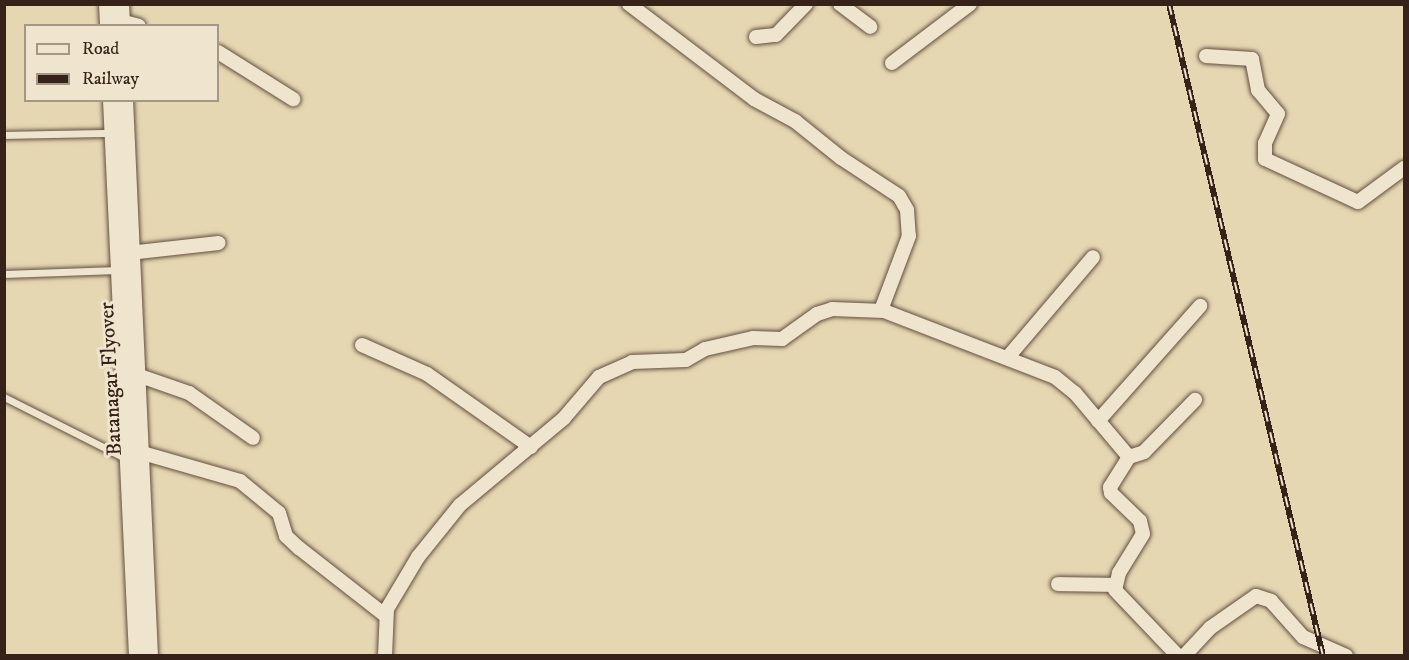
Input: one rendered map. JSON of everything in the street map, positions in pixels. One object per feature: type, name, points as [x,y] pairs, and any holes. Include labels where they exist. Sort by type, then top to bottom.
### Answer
[{"type":"main road","points":[[119,4],[129,24]]},
{"type":"main road","name":"Batanagar Flyover","points":[[123,102],[148,656]]},
{"type":"street","points":[[107,4],[108,24]]},
{"type":"street","points":[[127,4],[129,24]]},
{"type":"street","points":[[629,4],[754,99],[795,121],[841,158],[899,196],[907,210],[909,236],[881,310]]},
{"type":"street","points":[[756,37],[776,35],[806,4]]},
{"type":"street","points":[[840,4],[870,27]]},
{"type":"street","points":[[892,63],[970,4]]},
{"type":"street","points":[[219,53],[293,99]]},
{"type":"street","points":[[1206,56],[1252,59],[1258,90],[1278,114],[1263,150],[1264,159],[1359,202],[1404,168]]},
{"type":"street","points":[[111,102],[137,656]]},
{"type":"street","points":[[131,102],[157,656]]},
{"type":"street","points":[[138,252],[218,243]]},
{"type":"street","points":[[1008,357],[1093,257]]},
{"type":"street","points":[[1098,421],[1200,306]]},
{"type":"street","points":[[385,656],[386,616],[418,557],[460,505],[531,447],[609,370],[649,360],[686,360],[705,349],[753,338],[782,339],[823,311],[881,310],[1008,357],[1064,384],[1129,458]]},
{"type":"street","points":[[362,345],[427,374],[531,447]]},
{"type":"street","points":[[143,377],[189,393],[253,438]]},
{"type":"street","points":[[1114,585],[1143,534],[1140,521],[1111,493],[1110,487],[1129,458],[1144,452],[1195,400]]},
{"type":"street","points":[[146,453],[240,481],[279,513],[286,536],[386,616]]},
{"type":"street","points":[[1058,584],[1114,585]]},
{"type":"street","points":[[1114,585],[1132,610],[1164,637],[1178,656]]},
{"type":"street","points":[[1184,656],[1218,622],[1256,596],[1271,601],[1303,637],[1346,656]]},
{"type":"lane","points":[[4,135],[112,133]]},
{"type":"lane","points":[[4,274],[118,270]]},
{"type":"lane","points":[[4,397],[127,459]]},
{"type":"railway","points":[[1169,4],[1323,656]]}]
